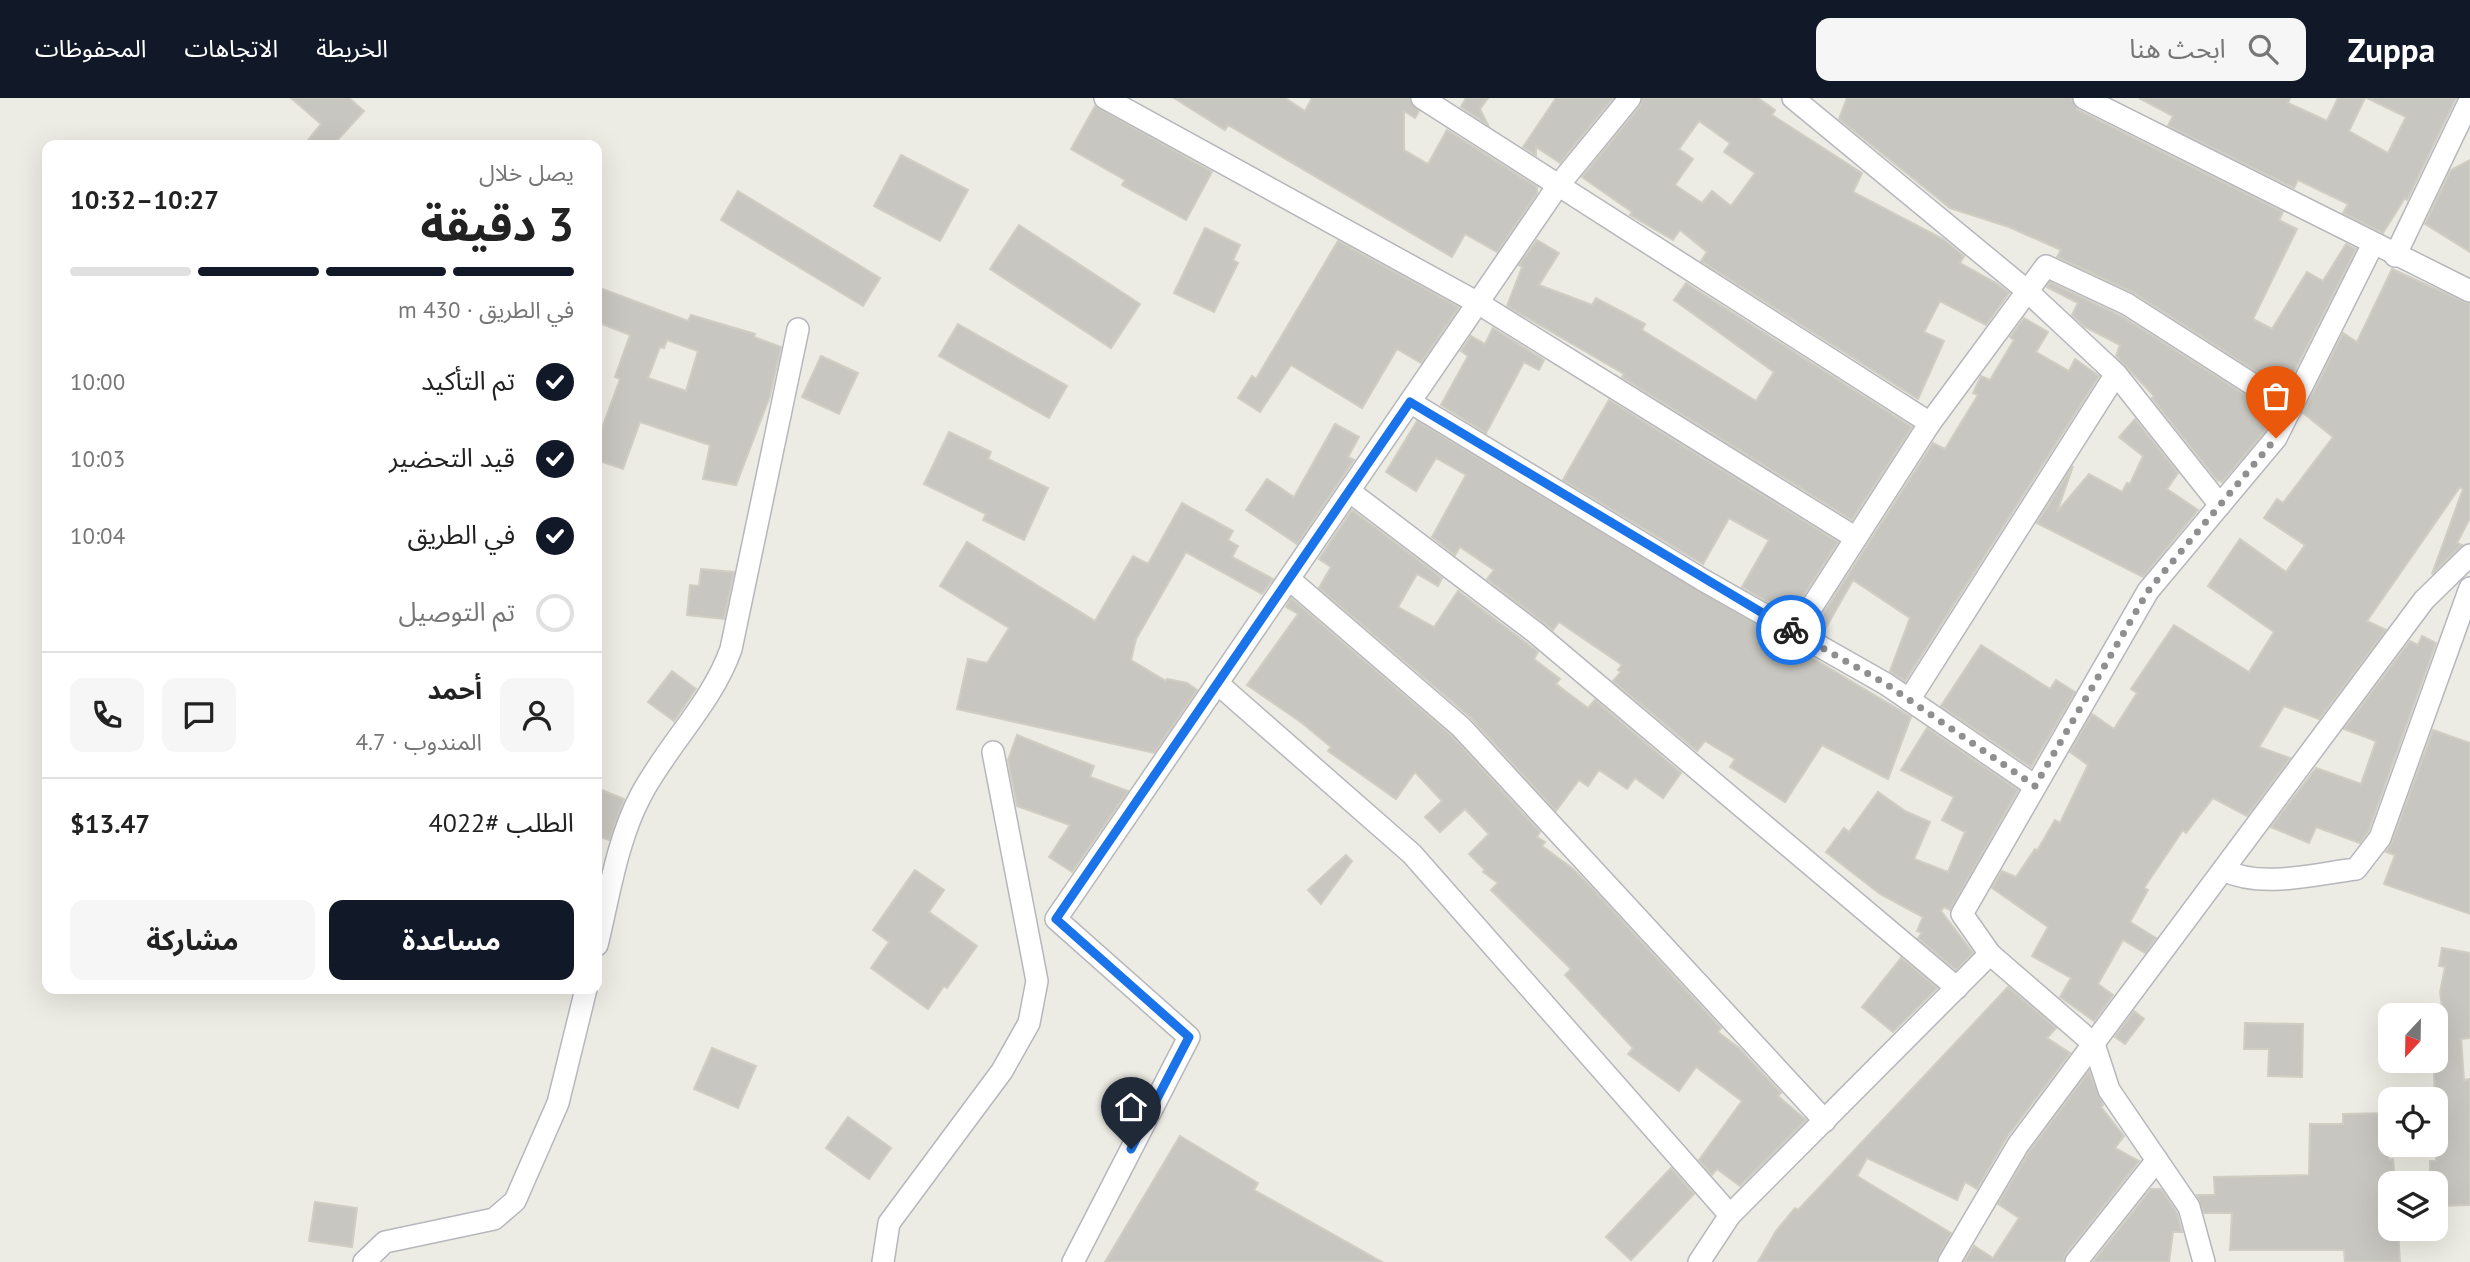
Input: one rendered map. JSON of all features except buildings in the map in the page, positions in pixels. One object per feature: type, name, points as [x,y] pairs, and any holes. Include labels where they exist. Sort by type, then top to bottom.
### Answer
[{"type":"street","points":[[1105,98],[1478,303],[1856,538]]},
{"type":"street","points":[[1422,98],[1557,187],[1930,423]]},
{"type":"street","points":[[1073,1262],[1189,1037],[1056,919],[1557,187],[1630,98]]},
{"type":"street","points":[[1793,98],[2026,290],[2116,374],[2220,505]]},
{"type":"street","points":[[2084,98],[2395,256],[2470,291]]},
{"type":"street","points":[[2395,256],[2470,100]]},
{"type":"street","points":[[2204,1262],[2189,1207],[2109,1090],[2094,1044],[1990,954],[1962,914],[2148,591],[2276,438],[2373,244]]},
{"type":"street","points":[[1796,633],[1930,423],[2046,266],[2127,304],[2291,409]]},
{"type":"street","points":[[602,926],[630,819],[642,793],[723,672],[731,649],[798,329]]},
{"type":"street","points":[[1909,700],[2116,374]]},
{"type":"street","points":[[1410,402],[1909,700],[2035,786]]},
{"type":"street","points":[[1349,491],[1536,634],[1956,988]]},
{"type":"street","points":[[1949,1262],[2018,1145],[2424,600],[2470,555]]},
{"type":"street","points":[[1289,579],[1461,727],[1825,1121]]},
{"type":"street","points":[[2223,870],[2233,875],[2261,878],[2356,869],[2380,838],[2470,588]]},
{"type":"street","points":[[1217,683],[1412,854],[1730,1215]]},
{"type":"street","points":[[883,1262],[885,1236],[892,1216],[1002,1071],[1029,1023],[1034,1005],[1037,981],[993,752]]},
{"type":"street","points":[[1699,1262],[1730,1215],[1990,954]]},
{"type":"street","points":[[364,1262],[385,1242],[494,1219],[515,1201],[558,1103],[585,994]]},
{"type":"street","points":[[2076,1262],[2157,1160]]},
{"type":"way so far","points":[[1791,630],[1886,684],[2035,786],[2148,591],[2276,438]]},
{"type":"route","points":[[1131,1149],[1189,1037],[1056,919],[1410,402],[1703,580],[1791,630]]}]
